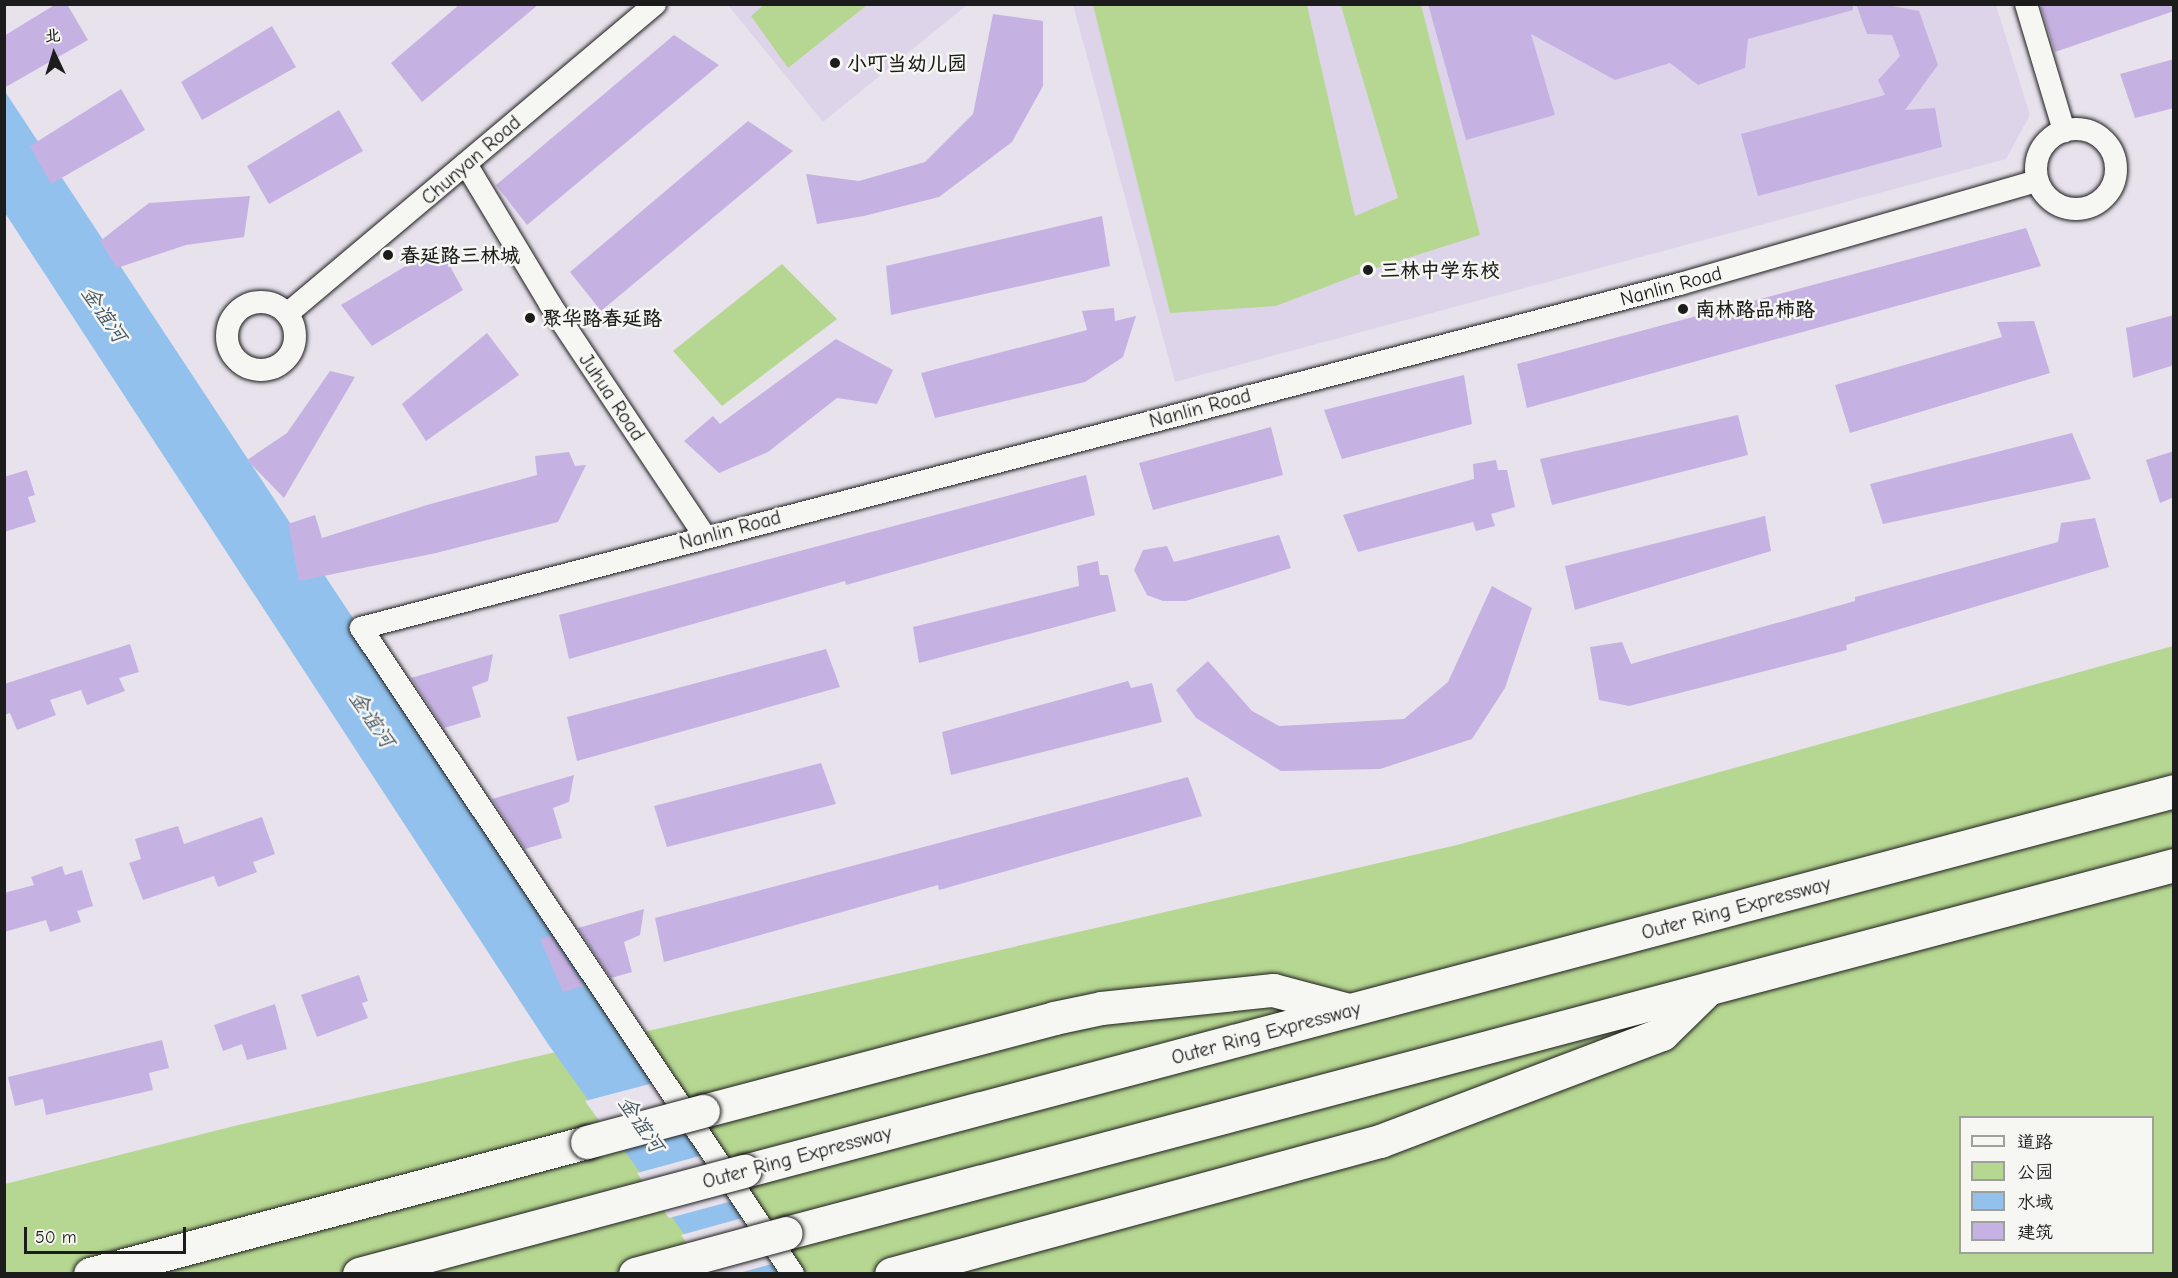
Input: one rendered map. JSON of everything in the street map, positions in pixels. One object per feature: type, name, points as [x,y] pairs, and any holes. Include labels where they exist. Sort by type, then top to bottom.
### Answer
[{"type":"highway","name":"Outer Ring Expressway","points":[[359,1274],[2174,791]]},
{"type":"highway","points":[[635,1274],[2174,865]]},
{"type":"highway","points":[[891,1274],[1380,1142],[1662,1034],[1708,988]]},
{"type":"highway","points":[[90,1274],[1054,1017],[1101,1008],[1273,990],[1350,1011]]},
{"type":"street","name":"Chunyan Road","points":[[287,314],[655,4]]},
{"type":"street","points":[[2026,4],[2064,131]]},
{"type":"street","points":[[2080,129],[2094,134],[2106,143],[2114,158],[2116,174],[2111,188],[2102,200],[2087,208],[2072,209],[2057,205],[2045,195],[2037,181],[2036,166],[2040,151],[2049,140],[2064,131],[2080,129]]},
{"type":"street","name":"Juhua Road","points":[[466,164],[550,304],[705,536]]},
{"type":"street","name":"Nanlin Road","points":[[793,1274],[361,628],[705,536],[1680,284],[2037,181]]},
{"type":"shaded area","name":"小叮当幼儿园","points":[[728,5],[967,5],[823,122]]},
{"type":"shaded area","name":"三林中学东校","points":[[1073,5],[1996,5],[2030,115],[2006,159],[1175,382]]},
{"type":"green space","points":[[764,5],[867,5],[788,68],[751,16]]},
{"type":"green space","points":[[1093,5],[1307,5],[1355,216],[1398,198],[1341,6],[1421,5],[1480,235],[1367,271],[1276,306],[1170,313]]},
{"type":"green space","points":[[782,264],[837,319],[722,406],[673,351]]},
{"type":"green space","points":[[2173,646],[2173,1273],[5,1274],[5,1184],[230,1127],[1457,845]]},
{"type":"water","name":"金谊河","points":[[4,90],[629,1036],[778,1273],[712,1273],[548,1044],[5,213]]},
{"type":"pier","points":[[661,1081],[690,1128],[618,1147],[585,1101]]},
{"type":"pier","points":[[707,1154],[736,1200],[669,1218],[637,1173]]},
{"type":"pier","points":[[746,1217],[775,1263],[736,1274],[709,1274],[681,1235]]},
{"type":"building","points":[[56,4],[67,4],[88,40],[4,88],[4,36]]},
{"type":"building","points":[[460,4],[539,4],[422,102],[391,63]]},
{"type":"building","points":[[1428,4],[1853,4],[1853,10],[1748,39],[1745,68],[1698,85],[1670,63],[1615,80],[1531,34],[1555,115],[1466,140]]},
{"type":"building","points":[[1856,4],[1882,4],[1919,11],[1938,65],[1905,110],[1935,108],[1942,147],[1758,196],[1741,134],[1885,95],[1878,80],[1900,56],[1892,35],[1867,34]]},
{"type":"building","points":[[2048,4],[2174,4],[2174,11],[2055,52],[2041,7]]},
{"type":"building","points":[[993,14],[1043,21],[1043,86],[1012,142],[939,197],[864,216],[817,224],[806,174],[859,181],[925,162],[973,114]]},
{"type":"building","points":[[272,26],[296,67],[202,120],[181,82]]},
{"type":"building","points":[[674,35],[719,65],[527,225],[496,185]]},
{"type":"building","points":[[2174,59],[2174,108],[2135,118],[2120,74]]},
{"type":"building","points":[[121,89],[145,130],[51,184],[30,146]]},
{"type":"building","points":[[339,110],[363,151],[269,204],[247,166]]},
{"type":"building","points":[[748,121],[793,151],[601,311],[570,272]]},
{"type":"building","points":[[250,196],[244,237],[186,245],[117,268],[100,241],[149,203]]},
{"type":"building","points":[[1102,216],[1110,266],[891,315],[886,266]]},
{"type":"building","points":[[2026,228],[2041,266],[1527,408],[1517,364]]},
{"type":"building","points":[[439,246],[463,290],[372,346],[341,305]]},
{"type":"building","points":[[1114,308],[1115,321],[1136,316],[1123,357],[1085,382],[935,418],[921,373],[1087,330],[1082,311]]},
{"type":"building","points":[[2174,315],[2174,365],[2133,378],[2126,328]]},
{"type":"building","points":[[2034,321],[2050,373],[1850,433],[1835,385],[2002,337],[1997,322]]},
{"type":"building","points":[[487,333],[519,375],[426,441],[402,404]]},
{"type":"building","points":[[836,339],[893,370],[877,404],[837,398],[768,452],[719,473],[684,441],[713,416],[720,424]]},
{"type":"building","points":[[330,371],[355,377],[284,498],[247,460],[287,433]]},
{"type":"building","points":[[1464,375],[1472,424],[1342,459],[1324,410]]},
{"type":"building","points":[[1738,415],[1748,455],[1552,505],[1540,459]]},
{"type":"building","points":[[1271,427],[1283,475],[1153,510],[1139,463]]},
{"type":"building","points":[[2072,433],[2091,479],[1883,524],[1870,484]]},
{"type":"building","points":[[2174,451],[2174,497],[2160,503],[2146,460]]},
{"type":"building","points":[[569,452],[575,466],[586,465],[558,522],[436,553],[299,581],[288,524],[315,515],[322,538],[427,505],[537,475],[535,456]]},
{"type":"building","points":[[1496,460],[1498,470],[1507,470],[1515,507],[1491,514],[1495,526],[1476,531],[1473,522],[1358,552],[1343,515],[1474,479],[1473,464]]},
{"type":"building","points":[[27,470],[35,495],[28,497],[36,522],[4,532],[4,477]]},
{"type":"building","points":[[1086,475],[1095,515],[846,585],[845,581],[569,659],[559,615]]},
{"type":"building","points":[[1765,516],[1771,551],[1575,610],[1565,566]]},
{"type":"building","points":[[2095,518],[2109,567],[1846,645],[1847,650],[1629,706],[1599,700],[1590,647],[1622,642],[1631,664],[1855,601],[1855,597],[2058,542],[2061,523]]},
{"type":"building","points":[[1279,535],[1291,568],[1186,601],[1163,601],[1147,595],[1134,570],[1143,550],[1167,546],[1174,562]]},
{"type":"building","points":[[1098,561],[1100,575],[1108,575],[1116,611],[919,663],[913,627],[1079,586],[1077,566]]},
{"type":"building","points":[[1492,586],[1532,608],[1505,688],[1472,739],[1380,769],[1281,771],[1196,718],[1176,690],[1208,661],[1252,711],[1279,726],[1404,719],[1448,682]]},
{"type":"building","points":[[130,644],[139,672],[119,678],[125,691],[87,705],[81,690],[50,700],[56,715],[17,730],[10,713],[4,715],[4,684]]},
{"type":"building","points":[[826,649],[840,687],[577,761],[567,717]]},
{"type":"building","points":[[493,654],[488,681],[472,687],[481,717],[444,728],[411,678]]},
{"type":"building","points":[[1128,681],[1131,688],[1152,683],[1162,722],[951,775],[942,732]]},
{"type":"building","points":[[821,763],[836,804],[667,847],[654,806]]},
{"type":"building","points":[[574,775],[569,802],[553,808],[562,838],[525,849],[492,799]]},
{"type":"building","points":[[1188,777],[1202,816],[939,890],[938,885],[664,962],[655,918]]},
{"type":"building","points":[[262,817],[275,854],[253,862],[257,872],[218,887],[214,876],[143,900],[129,863],[141,859],[135,839],[178,826],[184,844]]},
{"type":"building","points":[[62,866],[65,875],[82,870],[93,906],[77,911],[81,922],[50,932],[46,920],[4,932],[4,893],[34,885],[31,877]]},
{"type":"building","points":[[644,909],[640,935],[624,942],[632,972],[611,978],[578,928]]},
{"type":"building","points":[[551,936],[584,986],[563,992],[540,939]]},
{"type":"building","points":[[359,975],[368,1001],[362,1003],[368,1018],[317,1037],[301,995]]},
{"type":"building","points":[[275,1004],[287,1049],[247,1060],[242,1044],[223,1051],[214,1025]]},
{"type":"building","points":[[162,1040],[169,1068],[149,1073],[153,1090],[46,1115],[43,1099],[15,1106],[8,1077]]},
{"type":"place","name":"小叮当幼儿园","points":[[835,63]]},
{"type":"place","name":"春延路三林城","points":[[388,255]]},
{"type":"place","name":"三林中学东校","points":[[1368,270]]},
{"type":"place","name":"南林路品柿路","points":[[1683,309]]},
{"type":"place","name":"聚华路春延路","points":[[530,318]]}]
